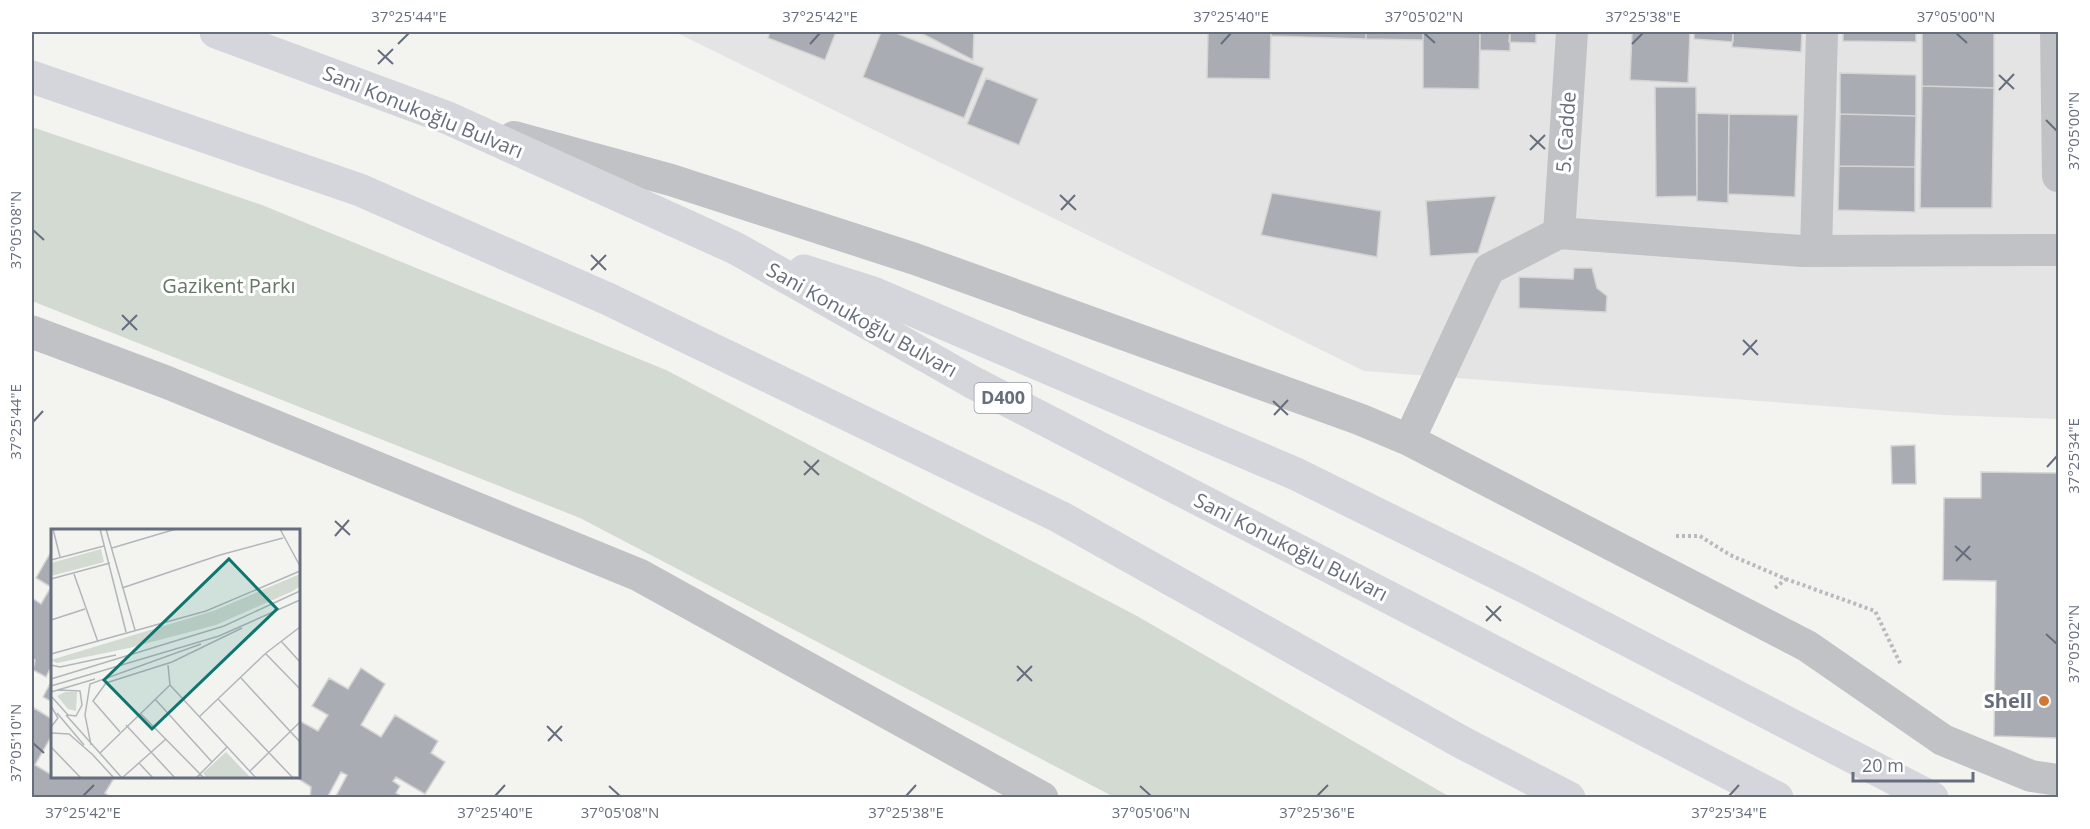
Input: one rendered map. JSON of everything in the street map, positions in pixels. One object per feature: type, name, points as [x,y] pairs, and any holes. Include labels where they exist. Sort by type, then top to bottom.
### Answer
[{"type":"highway","name":"Sani Konukoğlu Bulvarı","points":[[216,32],[448,118],[735,248],[972,382],[1777,798]]},
{"type":"highway","points":[[32,77],[360,190],[608,299],[1060,517],[1463,743],[1569,798]]},
{"type":"highway","points":[[735,248],[873,293],[1296,474],[1525,587],[1932,798]]},
{"type":"highway","points":[[1463,743],[1549,798]]},
{"type":"street","name":"5. Cadde","points":[[1559,233],[1572,32]]},
{"type":"street","points":[[1816,251],[1822,32]]},
{"type":"street","points":[[2056,32],[2058,176]]},
{"type":"street","points":[[448,118],[671,180],[915,259],[1359,419],[1409,440],[1807,646],[1943,740],[2031,776],[2058,780]]},
{"type":"street","points":[[1409,440],[1489,269],[1559,233],[1816,251],[2058,250]]},
{"type":"street","points":[[32,333],[166,382],[639,575],[1042,798]]},
{"type":"path","points":[[1786,579],[1875,611],[1902,666]]},
{"type":"shaded area","points":[[675,32],[2058,32],[2058,419],[1944,415],[1364,371]]},
{"type":"green space","name":"Gazikent Parkı","points":[[32,127],[262,205],[666,370],[1137,616],[1450,797],[1114,797],[580,518],[32,301]]},
{"type":"building","points":[[770,32],[836,32],[825,60],[768,38]]},
{"type":"building","points":[[881,32],[894,32],[984,68],[964,118],[863,77]]},
{"type":"building","points":[[919,32],[974,32],[973,60]]},
{"type":"building","points":[[1208,32],[1271,32],[1270,79],[1207,78]]},
{"type":"building","points":[[1271,32],[1366,32],[1366,39],[1271,36]]},
{"type":"building","points":[[1366,32],[1423,32],[1423,40],[1366,39]]},
{"type":"building","points":[[1423,32],[1480,32],[1479,89],[1423,88]]},
{"type":"building","points":[[1480,32],[1510,32],[1510,51],[1480,50]]},
{"type":"building","points":[[1510,32],[1536,32],[1536,43],[1509,42]]},
{"type":"building","points":[[1632,32],[1690,32],[1688,83],[1630,80]]},
{"type":"building","points":[[1694,32],[1733,32],[1733,42],[1694,39]]},
{"type":"building","points":[[1733,32],[1802,32],[1801,52],[1732,47]]},
{"type":"building","points":[[1843,32],[1916,32],[1916,42],[1843,41]]},
{"type":"building","points":[[1922,32],[1994,32],[1994,88],[1922,86]]},
{"type":"building","points":[[1840,73],[1916,75],[1916,116],[1840,114]]},
{"type":"building","points":[[986,78],[1038,99],[1019,145],[967,124]]},
{"type":"building","points":[[1922,86],[1994,88],[1992,208],[1920,208]]},
{"type":"building","points":[[1655,87],[1696,87],[1697,196],[1656,197]]},
{"type":"building","points":[[1697,113],[1729,114],[1728,203],[1697,201]]},
{"type":"building","points":[[1729,114],[1798,115],[1795,197],[1728,194]]},
{"type":"building","points":[[1840,114],[1916,116],[1915,167],[1839,166]]},
{"type":"building","points":[[1839,166],[1915,167],[1915,212],[1838,210]]},
{"type":"building","points":[[1272,193],[1381,211],[1377,257],[1261,235]]},
{"type":"building","points":[[1496,196],[1478,253],[1430,256],[1426,201]]},
{"type":"building","points":[[1574,268],[1592,268],[1597,288],[1607,296],[1606,312],[1519,308],[1519,277],[1573,279]]},
{"type":"building","points":[[1915,445],[1916,484],[1892,484],[1891,446]]},
{"type":"building","points":[[1981,472],[2058,473],[2058,738],[1994,736],[1996,581],[1943,580],[1944,498],[1981,498]]},
{"type":"building","points":[[51,552],[51,587],[36,578]]},
{"type":"building","points":[[51,587],[51,667],[46,677],[33,670],[35,660],[32,658],[32,598],[41,604]]},
{"type":"building","points":[[361,668],[385,684],[361,725],[381,737],[395,715],[438,741],[431,753],[445,762],[425,794],[396,777],[393,781],[400,786],[396,793],[404,798],[335,798],[347,775],[341,772],[327,798],[310,798],[311,787],[297,778],[300,778],[300,721],[318,731],[328,715],[312,706],[329,678],[348,689]]},
{"type":"building","points":[[51,682],[51,701],[43,697]]},
{"type":"building","points":[[34,708],[51,718],[51,737],[35,765],[51,775],[51,778],[110,778],[113,780],[105,793],[112,798],[32,798],[32,713]]},
{"type":"place","name":"Shell","points":[[2044,701]]}]
